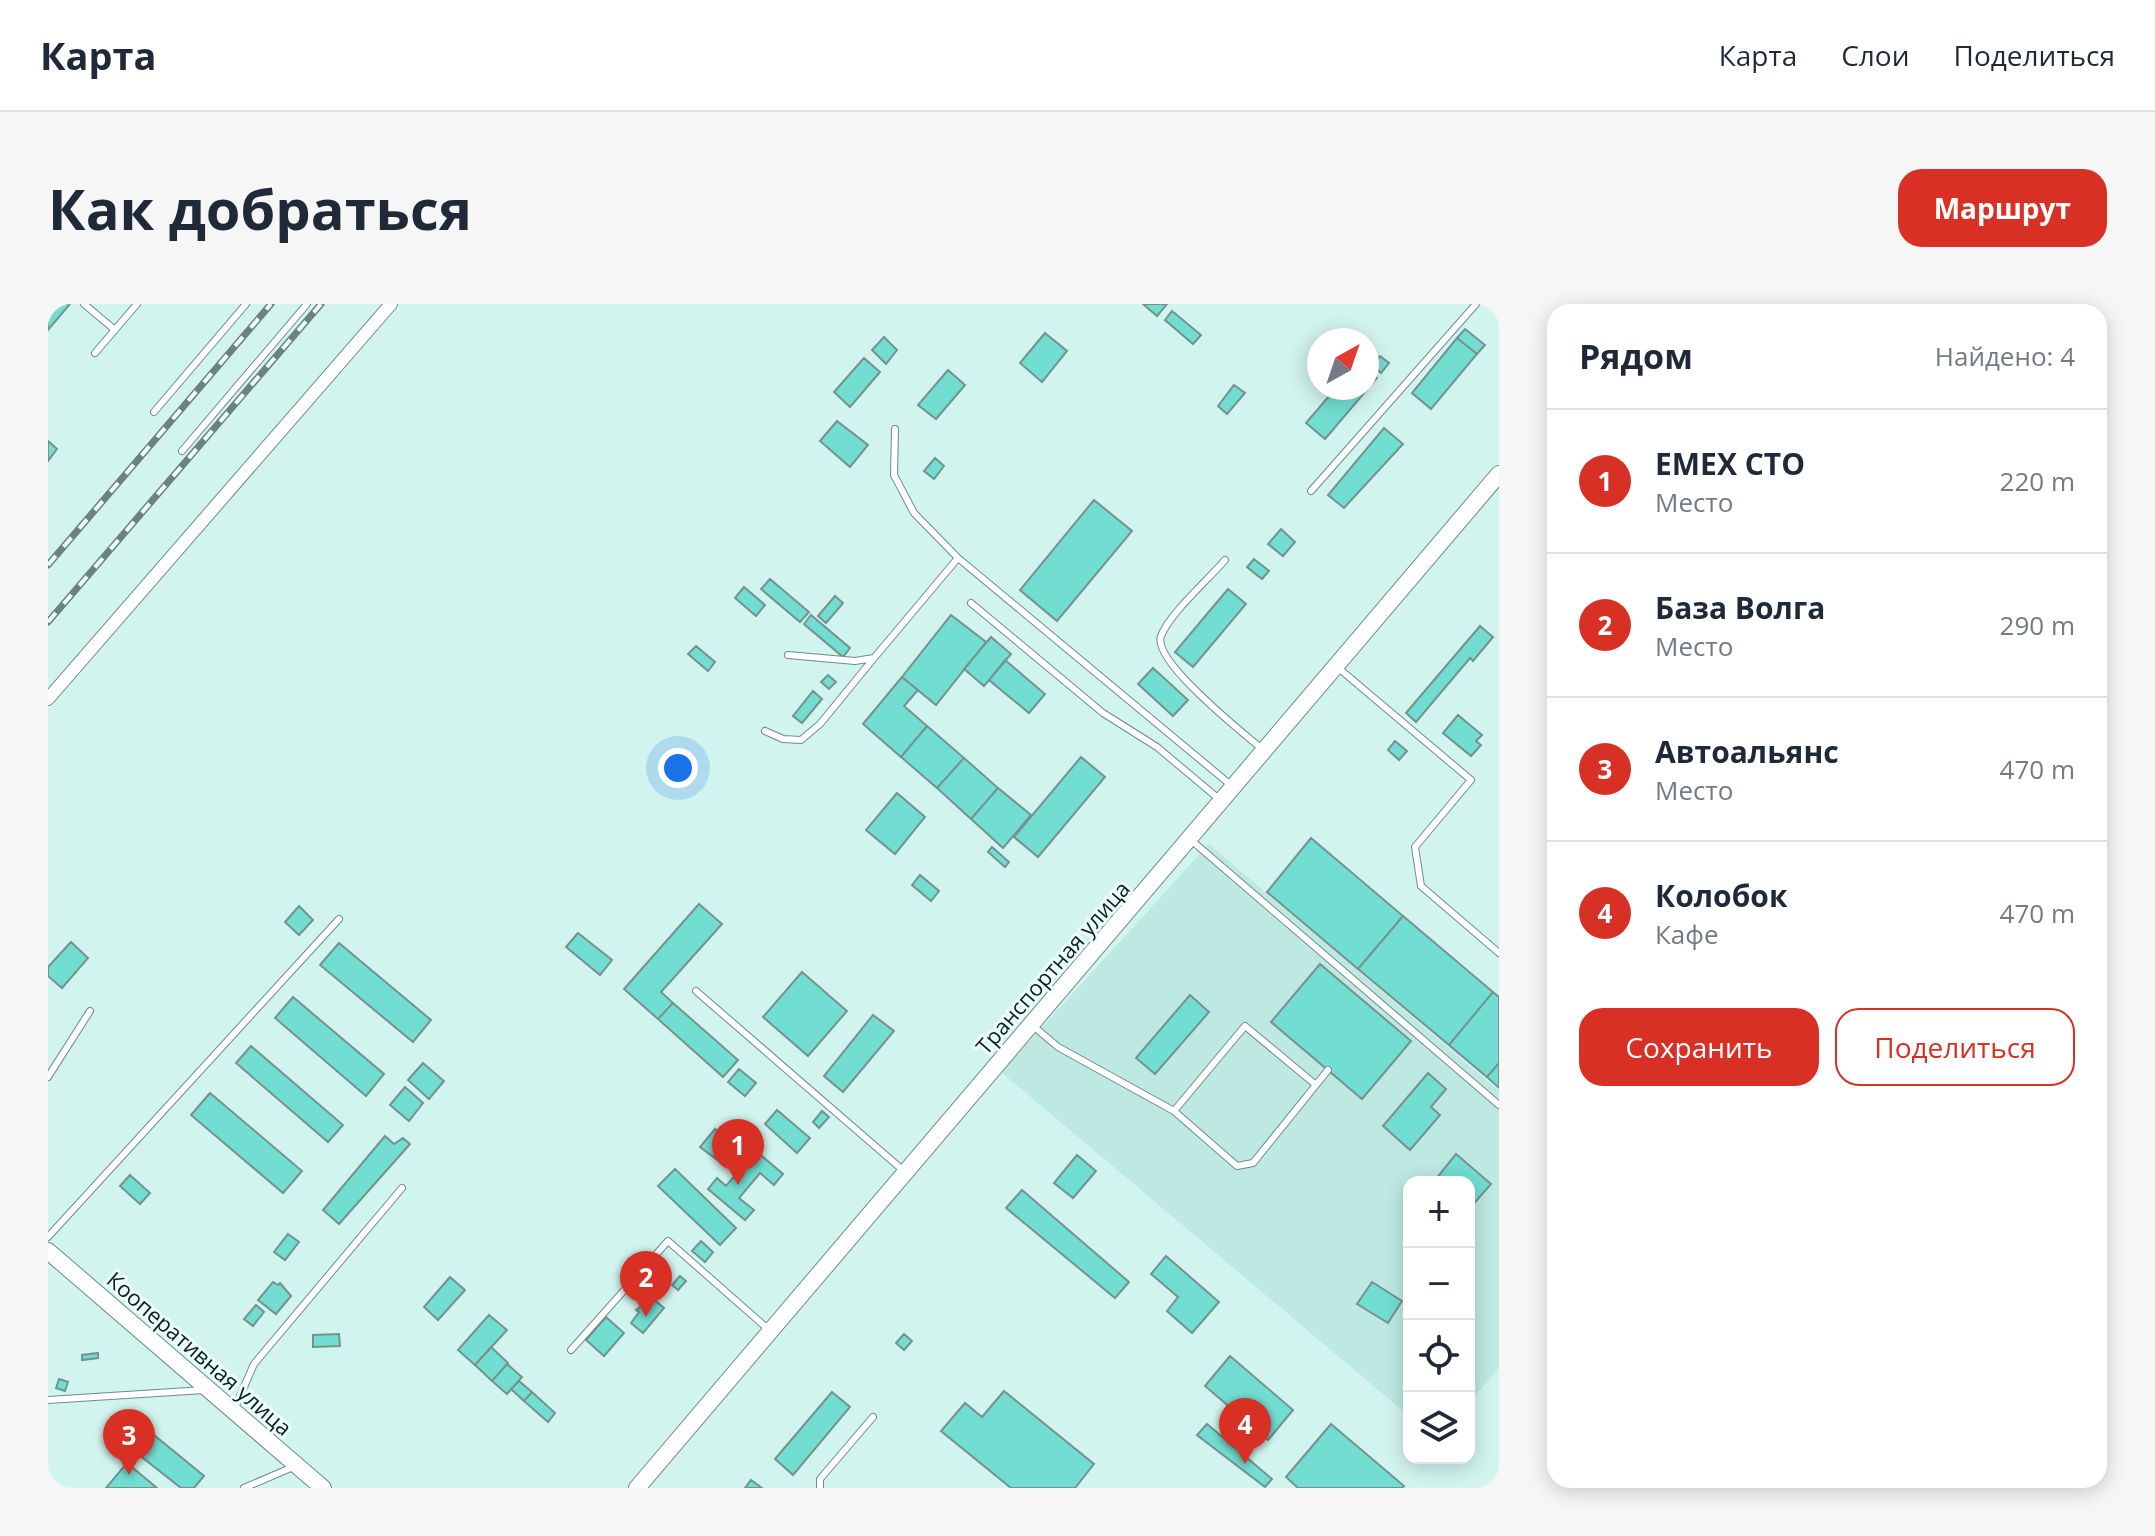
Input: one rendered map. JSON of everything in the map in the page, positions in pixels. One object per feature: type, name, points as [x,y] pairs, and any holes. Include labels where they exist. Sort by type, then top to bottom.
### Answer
[{"type":"street","points":[[48,699],[391,304]]},
{"type":"street","name":"Транспортная улица","points":[[637,1488],[1499,474]]},
{"type":"street","name":"Кооперативная улица","points":[[48,1251],[323,1488]]},
{"type":"lane","points":[[84,304],[115,330]]},
{"type":"lane","points":[[95,353],[137,304]]},
{"type":"lane","points":[[154,412],[246,304]]},
{"type":"lane","points":[[182,451],[307,304]]},
{"type":"lane","points":[[1311,491],[1476,304]]},
{"type":"lane","points":[[895,429],[894,475],[914,513],[958,558],[1234,788]]},
{"type":"lane","points":[[765,731],[783,739],[801,740],[820,724],[958,558]]},
{"type":"lane","points":[[1225,560],[1161,635],[1161,652],[1181,676],[1265,752]]},
{"type":"lane","points":[[971,603],[1103,713],[1157,747],[1222,801]]},
{"type":"lane","points":[[788,655],[855,661],[874,658]]},
{"type":"lane","points":[[1336,666],[1471,780],[1415,847],[1421,886],[1499,953]]},
{"type":"lane","points":[[1191,840],[1499,1105]]},
{"type":"lane","points":[[48,1237],[339,919]]},
{"type":"lane","points":[[696,991],[905,1172]]},
{"type":"lane","points":[[48,1077],[90,1011]]},
{"type":"lane","points":[[1032,1025],[1058,1047],[1174,1111],[1237,1166],[1253,1163],[1328,1070]]},
{"type":"lane","points":[[1174,1111],[1245,1026],[1316,1085]]},
{"type":"lane","points":[[234,1410],[254,1364],[402,1188]]},
{"type":"lane","points":[[571,1350],[668,1241],[770,1332]]},
{"type":"lane","points":[[48,1400],[208,1389]]},
{"type":"lane","points":[[820,1488],[820,1479],[873,1417]]},
{"type":"lane","points":[[244,1488],[297,1466]]},
{"type":"shaded area","points":[[1209,844],[1499,1091],[1499,1367],[1475,1396],[1475,1176],[1403,1176],[1403,1411],[1001,1072]]},
{"type":"building","points":[[48,304],[70,304],[48,330]]},
{"type":"building","points":[[1143,304],[1167,304],[1157,316]]},
{"type":"building","points":[[1172,311],[1201,335],[1193,344],[1165,320]]},
{"type":"building","points":[[1465,329],[1485,345],[1477,354],[1457,338]]},
{"type":"building","points":[[1045,333],[1067,351],[1042,382],[1020,363]]},
{"type":"building","points":[[884,337],[897,350],[886,364],[872,350]]},
{"type":"building","points":[[1457,338],[1477,354],[1431,409],[1412,393]]},
{"type":"building","points":[[1379,357],[1389,363],[1381,373],[1379,371]]},
{"type":"building","points":[[864,358],[880,372],[850,407],[834,392]]},
{"type":"building","points":[[948,370],[965,385],[936,419],[918,405]]},
{"type":"building","points":[[1234,385],[1245,393],[1227,414],[1218,406]]},
{"type":"building","points":[[1326,400],[1358,400],[1325,439],[1306,423]]},
{"type":"building","points":[[837,421],[868,445],[850,467],[820,441]]},
{"type":"building","points":[[1384,428],[1403,444],[1344,508],[1328,495]]},
{"type":"building","points":[[48,441],[57,449],[48,461]]},
{"type":"building","points":[[935,458],[944,466],[934,479],[924,471]]},
{"type":"building","points":[[1094,500],[1132,531],[1057,621],[1020,590]]},
{"type":"building","points":[[1281,529],[1295,542],[1283,556],[1268,544]]},
{"type":"building","points":[[1254,559],[1269,571],[1262,579],[1247,567]]},
{"type":"building","points":[[770,579],[809,612],[800,622],[761,589]]},
{"type":"building","points":[[744,587],[765,605],[756,616],[735,598]]},
{"type":"building","points":[[1228,589],[1246,604],[1193,667],[1175,652]]},
{"type":"building","points":[[835,596],[843,603],[826,623],[818,616]]},
{"type":"building","points":[[811,615],[850,648],[843,657],[804,624]]},
{"type":"building","points":[[951,615],[986,642],[936,705],[902,677]]},
{"type":"building","points":[[1480,626],[1493,637],[1473,661],[1470,658],[1416,722],[1406,713]]},
{"type":"building","points":[[991,637],[1011,654],[984,686],[964,669]]},
{"type":"building","points":[[696,646],[715,662],[708,671],[688,654]]},
{"type":"building","points":[[1005,660],[1045,694],[1029,713],[989,680]]},
{"type":"building","points":[[1153,668],[1188,700],[1173,716],[1138,684]]},
{"type":"building","points":[[828,675],[836,682],[829,689],[821,682]]},
{"type":"building","points":[[902,677],[918,690],[904,706],[927,726],[901,757],[863,724]]},
{"type":"building","points":[[813,691],[822,699],[802,723],[793,716]]},
{"type":"building","points":[[1458,715],[1482,735],[1476,741],[1481,745],[1471,756],[1443,733]]},
{"type":"building","points":[[927,726],[964,758],[937,788],[901,757]]},
{"type":"building","points":[[1395,741],[1407,751],[1399,760],[1388,750]]},
{"type":"building","points":[[1081,757],[1105,777],[1038,857],[1014,837]]},
{"type":"building","points":[[964,758],[998,788],[971,819],[937,788]]},
{"type":"building","points":[[998,788],[1031,815],[1003,848],[971,819]]},
{"type":"building","points":[[897,793],[925,817],[895,854],[866,830]]},
{"type":"building","points":[[1311,838],[1403,916],[1358,969],[1267,892]]},
{"type":"building","points":[[992,847],[1009,862],[1005,867],[988,852]]},
{"type":"building","points":[[920,875],[939,891],[931,901],[912,885]]},
{"type":"building","points":[[699,904],[722,924],[661,992],[673,1003],[658,1019],[624,989]]},
{"type":"building","points":[[299,906],[313,920],[299,935],[285,922]]},
{"type":"building","points":[[1403,916],[1493,992],[1449,1045],[1358,969]]},
{"type":"building","points":[[578,933],[612,960],[600,975],[566,947]]},
{"type":"building","points":[[71,942],[88,958],[62,988],[48,976],[48,967]]},
{"type":"building","points":[[339,943],[431,1020],[413,1042],[320,965]]},
{"type":"building","points":[[1320,964],[1411,1041],[1362,1099],[1271,1022]]},
{"type":"building","points":[[802,972],[847,1011],[808,1056],[763,1017]]},
{"type":"building","points":[[1493,992],[1499,997],[1499,1063],[1487,1077],[1449,1045]]},
{"type":"building","points":[[1190,995],[1209,1012],[1155,1074],[1136,1058]]},
{"type":"building","points":[[293,997],[384,1074],[366,1096],[275,1018]]},
{"type":"building","points":[[673,1003],[738,1060],[723,1077],[658,1019]]},
{"type":"building","points":[[873,1015],[894,1031],[843,1092],[824,1076]]},
{"type":"building","points":[[251,1046],[343,1125],[328,1142],[236,1063]]},
{"type":"building","points":[[423,1063],[444,1081],[429,1099],[408,1080]]},
{"type":"building","points":[[1499,1063],[1499,1088],[1487,1077]]},
{"type":"building","points":[[739,1069],[756,1083],[745,1096],[728,1082]]},
{"type":"building","points":[[1428,1073],[1446,1089],[1431,1107],[1440,1115],[1410,1150],[1383,1126]]},
{"type":"building","points":[[405,1087],[423,1103],[409,1121],[390,1105]]},
{"type":"building","points":[[210,1093],[302,1171],[283,1193],[191,1115]]},
{"type":"building","points":[[777,1110],[810,1138],[797,1153],[765,1124]]},
{"type":"building","points":[[822,1111],[829,1117],[819,1128],[813,1122]]},
{"type":"building","points":[[715,1129],[735,1147],[723,1164],[700,1147]]},
{"type":"building","points":[[385,1136],[394,1144],[403,1138],[410,1144],[339,1224],[323,1210]]},
{"type":"building","points":[[756,1151],[783,1174],[774,1185],[760,1173],[739,1198],[754,1210],[745,1220],[708,1189],[717,1178],[726,1186]]},
{"type":"building","points":[[1456,1154],[1491,1184],[1475,1202],[1475,1176],[1438,1176]]},
{"type":"building","points":[[1077,1155],[1096,1171],[1073,1198],[1054,1183]]},
{"type":"building","points":[[675,1169],[736,1228],[720,1245],[658,1186]]},
{"type":"building","points":[[130,1175],[150,1193],[140,1204],[120,1186]]},
{"type":"building","points":[[1022,1190],[1129,1282],[1115,1298],[1006,1208]]},
{"type":"building","points":[[288,1234],[299,1242],[285,1260],[274,1252]]},
{"type":"building","points":[[701,1241],[713,1252],[705,1262],[692,1251]]},
{"type":"building","points":[[1166,1256],[1219,1302],[1192,1333],[1167,1311],[1178,1297],[1151,1274]]},
{"type":"building","points":[[680,1276],[686,1281],[678,1290],[672,1285]]},
{"type":"building","points":[[450,1277],[465,1290],[438,1320],[424,1307]]},
{"type":"building","points":[[273,1282],[280,1283],[291,1296],[276,1314],[258,1300]]},
{"type":"building","points":[[1372,1282],[1402,1301],[1388,1323],[1357,1304]]},
{"type":"building","points":[[652,1298],[664,1308],[643,1333],[631,1323],[639,1312],[636,1310]]},
{"type":"building","points":[[256,1305],[264,1312],[253,1326],[244,1319]]},
{"type":"building","points":[[489,1315],[507,1330],[475,1365],[458,1350]]},
{"type":"building","points":[[606,1317],[624,1333],[604,1356],[586,1340]]},
{"type":"building","points":[[339,1334],[340,1346],[313,1347],[313,1335]]},
{"type":"building","points":[[904,1334],[912,1341],[904,1350],[896,1343]]},
{"type":"building","points":[[491,1347],[508,1363],[492,1381],[475,1365]]},
{"type":"building","points":[[98,1353],[98,1358],[82,1360],[82,1355]]},
{"type":"building","points":[[1230,1356],[1293,1410],[1268,1440],[1205,1386]]},
{"type":"building","points":[[507,1364],[522,1377],[507,1394],[492,1381]]},
{"type":"building","points":[[59,1379],[68,1382],[65,1391],[56,1388]]},
{"type":"building","points":[[519,1381],[532,1392],[524,1401],[511,1389]]},
{"type":"building","points":[[1004,1391],[1094,1464],[1075,1488],[1011,1488],[941,1431],[965,1403],[982,1417]]},
{"type":"building","points":[[532,1392],[555,1413],[548,1422],[524,1401]]},
{"type":"building","points":[[832,1392],[850,1407],[793,1475],[775,1459]]},
{"type":"building","points":[[1207,1424],[1272,1479],[1265,1487],[1197,1435]]},
{"type":"building","points":[[1331,1424],[1404,1486],[1298,1488],[1286,1477]]},
{"type":"building","points":[[154,1435],[204,1476],[194,1488],[181,1488],[138,1454]]},
{"type":"building","points":[[127,1463],[157,1488],[106,1488]]},
{"type":"building","points":[[751,1480],[762,1488],[745,1488]]},
{"type":"railway","points":[[48,565],[271,304]]},
{"type":"railway","points":[[48,622],[321,304]]},
{"type":"place","name":"EMEX СТО","points":[[738,1185]]},
{"type":"place","name":"База Волга","points":[[646,1317]]},
{"type":"place","name":"Колобок","points":[[1245,1464]]},
{"type":"place","name":"Автоальянс","points":[[129,1475]]}]
